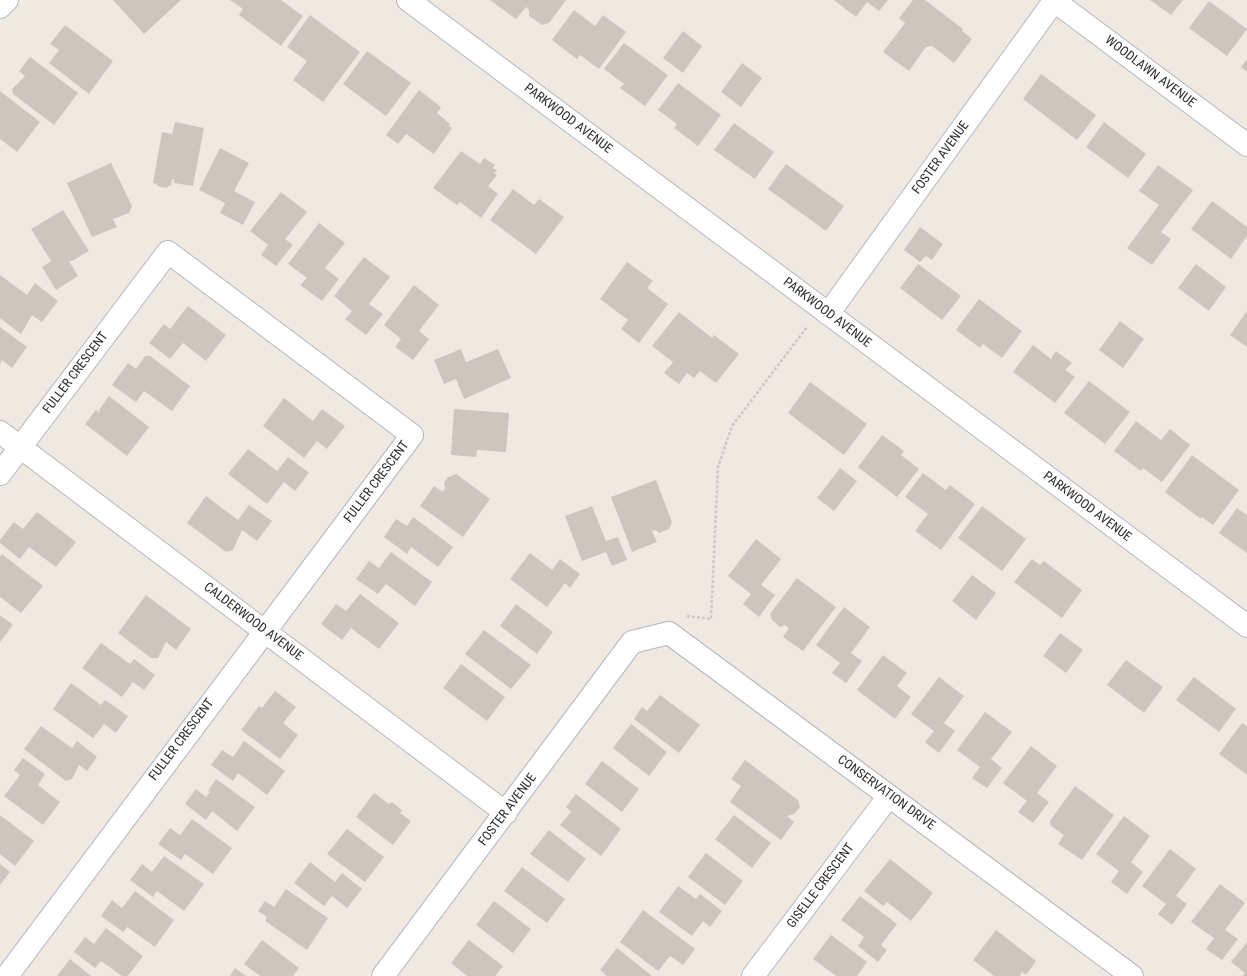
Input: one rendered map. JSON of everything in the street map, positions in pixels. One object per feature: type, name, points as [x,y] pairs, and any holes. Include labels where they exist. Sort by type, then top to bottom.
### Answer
[{"type":"street","points":[[0,7],[7,0]]},
{"type":"street","name":"PARKWOOD AVENUE","points":[[408,0],[1247,626]]},
{"type":"street","name":"FOSTER AVENUE","points":[[828,314],[1054,1]]},
{"type":"street","name":"WOODLAWN AVENUE","points":[[1054,1],[1247,145]]},
{"type":"street","name":"FULLER CRESCENT","points":[[0,474],[168,252],[412,435],[7,976]]},
{"type":"street","name":"CALDERWOOD AVENUE","points":[[0,432],[265,630],[506,813]]},
{"type":"street","name":"CONSERVATION DRIVE","points":[[632,642],[669,633],[889,796],[1119,972]]},
{"type":"street","name":"FOSTER AVENUE","points":[[383,976],[632,642]]},
{"type":"street","name":"GISELLE CRESCENT","points":[[753,976],[889,796]]},
{"type":"path","points":[[686,616],[711,620],[718,467],[732,426],[809,325]]},
{"type":"building","points":[[113,0],[181,0],[144,34]]},
{"type":"building","points":[[230,0],[281,0],[303,16],[281,46],[239,15],[243,9]]},
{"type":"building","points":[[490,0],[566,0],[549,23],[542,25],[529,16],[529,10],[526,7],[516,19]]},
{"type":"building","points":[[834,0],[888,0],[879,11],[867,2],[856,17]]},
{"type":"building","points":[[913,0],[925,0],[963,29],[962,31],[972,39],[954,63],[932,46],[926,47],[909,71],[883,52],[905,23],[899,18]]},
{"type":"building","points":[[1150,0],[1183,0],[1171,15]]},
{"type":"building","points":[[1209,1],[1247,29],[1227,56],[1189,28]]},
{"type":"building","points":[[574,10],[595,26],[603,15],[626,32],[599,69],[580,55],[577,59],[552,40]]},
{"type":"building","points":[[310,15],[360,52],[323,102],[293,80],[307,61],[287,47]]},
{"type":"building","points":[[65,25],[113,61],[89,94],[49,63],[59,50],[50,44]]},
{"type":"building","points":[[683,31],[702,46],[683,73],[663,58]]},
{"type":"building","points":[[624,43],[668,75],[645,106],[620,88],[624,84],[604,69]]},
{"type":"building","points":[[367,51],[411,83],[386,116],[343,84]]},
{"type":"building","points":[[30,57],[78,93],[54,125],[13,94],[12,89],[25,76],[19,71]]},
{"type":"building","points":[[1247,59],[1247,72],[1241,67]]},
{"type":"building","points":[[742,63],[762,78],[741,107],[721,92]]},
{"type":"building","points":[[1041,74],[1096,115],[1077,140],[1023,99]]},
{"type":"building","points":[[678,83],[721,115],[698,146],[674,128],[677,124],[658,110]]},
{"type":"building","points":[[419,90],[441,107],[437,113],[450,124],[449,126],[452,128],[434,154],[406,134],[398,144],[386,135]]},
{"type":"building","points":[[0,91],[40,122],[17,152],[0,139]]},
{"type":"building","points":[[175,122],[204,128],[193,186],[174,183],[174,180],[172,179],[171,186],[168,186],[167,188],[157,186],[157,184],[153,183],[162,132],[172,134]]},
{"type":"building","points":[[1104,122],[1146,154],[1128,178],[1086,147]]},
{"type":"building","points":[[734,123],[774,152],[755,179],[714,150]]},
{"type":"building","points":[[220,148],[249,163],[234,191],[255,202],[243,225],[220,213],[225,203],[199,190]]},
{"type":"building","points":[[461,151],[480,164],[484,158],[495,165],[493,168],[497,170],[494,173],[497,175],[488,186],[498,194],[481,218],[460,202],[457,205],[433,188]]},
{"type":"building","points":[[111,163],[132,206],[129,213],[113,219],[117,227],[92,237],[67,183]]},
{"type":"building","points":[[786,164],[844,206],[826,231],[768,189]]},
{"type":"building","points":[[1158,165],[1193,190],[1161,232],[1171,239],[1152,265],[1127,248],[1159,205],[1139,191]]},
{"type":"building","points":[[513,189],[534,205],[539,199],[564,217],[536,254],[490,220]]},
{"type":"building","points":[[281,192],[307,212],[285,239],[293,245],[276,266],[261,255],[268,245],[250,231]]},
{"type":"building","points":[[1212,201],[1247,227],[1247,236],[1231,259],[1191,229]]},
{"type":"building","points":[[63,210],[89,251],[72,261],[69,261],[78,276],[56,290],[42,267],[51,261],[31,229]]},
{"type":"building","points":[[319,223],[345,243],[325,268],[339,279],[322,301],[300,285],[307,278],[288,264]]},
{"type":"building","points":[[920,227],[943,244],[932,260],[926,256],[920,262],[904,250]]},
{"type":"building","points":[[364,257],[390,277],[369,304],[383,314],[366,335],[345,319],[352,311],[334,296]]},
{"type":"building","points":[[627,262],[653,281],[647,288],[668,304],[639,343],[621,329],[628,320],[600,299]]},
{"type":"building","points":[[918,264],[961,296],[942,320],[900,288]]},
{"type":"building","points":[[1196,264],[1226,287],[1209,311],[1178,288]]},
{"type":"building","points":[[0,275],[27,295],[35,283],[58,301],[42,322],[32,315],[21,334],[0,318]]},
{"type":"building","points":[[414,285],[439,305],[419,331],[429,339],[413,360],[395,347],[401,339],[384,325]]},
{"type":"building","points":[[979,299],[1022,331],[1002,358],[983,344],[980,348],[956,330]]},
{"type":"building","points":[[188,306],[226,335],[206,361],[183,343],[170,359],[149,343],[164,324],[170,329]]},
{"type":"building","points":[[1247,311],[1247,347],[1230,335]]},
{"type":"building","points":[[679,312],[712,338],[714,335],[739,354],[716,383],[700,371],[694,378],[687,373],[679,384],[664,373],[673,362],[652,346]]},
{"type":"building","points":[[1120,321],[1144,339],[1123,368],[1099,350]]},
{"type":"building","points":[[0,327],[27,347],[12,368],[2,360],[0,365]]},
{"type":"building","points":[[1033,345],[1051,359],[1056,351],[1072,363],[1065,370],[1075,377],[1055,403],[1013,372]]},
{"type":"building","points":[[461,349],[466,362],[498,349],[511,378],[464,399],[456,379],[444,384],[434,360]]},
{"type":"building","points":[[145,356],[150,356],[190,386],[172,411],[144,391],[136,402],[112,385],[128,363],[136,369]]},
{"type":"building","points":[[1089,381],[1130,412],[1105,444],[1064,413]]},
{"type":"building","points":[[810,382],[867,424],[844,455],[788,413]]},
{"type":"building","points":[[109,396],[149,427],[127,456],[85,424],[96,410],[100,413],[99,410]]},
{"type":"building","points":[[284,398],[313,421],[322,409],[345,426],[327,449],[317,441],[304,458],[263,426]]},
{"type":"building","points":[[454,409],[509,413],[506,452],[477,450],[476,457],[451,455]]},
{"type":"building","points":[[1136,421],[1161,440],[1170,429],[1190,445],[1162,482],[1143,468],[1141,471],[1114,451]]},
{"type":"building","points":[[882,435],[904,451],[901,455],[919,469],[897,497],[858,467]]},
{"type":"building","points":[[248,449],[277,471],[288,457],[309,473],[295,491],[284,482],[267,504],[228,474]]},
{"type":"building","points":[[1192,455],[1239,490],[1213,525],[1202,517],[1201,519],[1165,492]]},
{"type":"building","points":[[840,468],[857,481],[834,511],[817,498]]},
{"type":"building","points":[[923,473],[946,490],[950,485],[975,504],[941,550],[915,531],[928,514],[905,497]]},
{"type":"building","points":[[456,474],[490,499],[463,537],[420,506],[434,486],[443,492],[445,488],[444,483],[448,477]]},
{"type":"building","points":[[656,480],[672,522],[669,529],[659,533],[656,530],[652,531],[657,542],[632,552],[611,497]]},
{"type":"building","points":[[206,496],[238,520],[249,505],[272,521],[257,541],[242,530],[233,550],[226,552],[187,523]]},
{"type":"building","points":[[592,506],[606,541],[618,537],[627,560],[612,566],[606,552],[582,561],[565,516]]},
{"type":"building","points":[[982,506],[1026,539],[1002,571],[958,538]]},
{"type":"building","points":[[1237,508],[1247,515],[1247,553],[1219,533]]},
{"type":"building","points":[[37,512],[76,542],[56,567],[29,547],[20,559],[0,543],[0,540],[14,522],[23,529]]},
{"type":"building","points":[[413,517],[453,547],[438,567],[411,547],[407,554],[384,537],[396,519],[407,526]]},
{"type":"building","points":[[756,539],[781,559],[761,585],[775,595],[759,617],[743,604],[751,594],[728,576]]},
{"type":"building","points":[[391,552],[432,582],[415,606],[386,584],[378,594],[356,579],[369,561],[379,568]]},
{"type":"building","points":[[530,553],[552,570],[560,559],[580,574],[570,588],[565,583],[547,607],[510,579]]},
{"type":"building","points":[[2,554],[43,586],[21,613],[0,597],[0,557]]},
{"type":"building","points":[[1032,559],[1040,565],[1044,561],[1082,590],[1062,618],[1014,582]]},
{"type":"building","points":[[972,575],[996,593],[976,620],[952,601]]},
{"type":"building","points":[[797,578],[836,607],[803,651],[783,637],[789,628],[785,625],[780,627],[772,620],[770,614]]},
{"type":"building","points":[[360,594],[399,623],[379,649],[351,628],[342,640],[321,624],[336,604],[346,611]]},
{"type":"building","points":[[146,595],[191,629],[176,650],[166,642],[158,658],[151,658],[118,633]]},
{"type":"building","points":[[516,604],[553,632],[537,654],[500,626]]},
{"type":"building","points":[[844,607],[870,627],[851,653],[862,661],[846,683],[832,673],[840,663],[816,645]]},
{"type":"building","points":[[0,615],[13,625],[0,642]]},
{"type":"building","points":[[484,630],[531,665],[511,689],[465,654]]},
{"type":"building","points":[[1060,633],[1083,650],[1066,673],[1043,656]]},
{"type":"building","points":[[101,643],[130,664],[134,659],[155,675],[144,690],[133,682],[122,697],[82,668]]},
{"type":"building","points":[[883,655],[907,673],[897,686],[911,697],[895,719],[857,690]]},
{"type":"building","points":[[1126,660],[1163,687],[1144,713],[1107,685]]},
{"type":"building","points":[[461,664],[505,697],[487,721],[443,688]]},
{"type":"building","points":[[939,677],[964,696],[944,723],[955,731],[939,753],[925,742],[934,731],[911,714]]},
{"type":"building","points":[[1194,677],[1236,709],[1219,732],[1176,700]]},
{"type":"building","points":[[71,683],[101,705],[105,700],[128,716],[116,733],[104,724],[93,738],[53,709]]},
{"type":"building","points":[[275,691],[296,707],[283,723],[298,735],[280,759],[241,730],[259,706],[262,708]]},
{"type":"building","points":[[660,695],[700,725],[679,753],[634,719],[642,707],[647,711]]},
{"type":"building","points":[[985,712],[1012,732],[991,759],[1002,768],[987,788],[972,778],[980,767],[957,750]]},
{"type":"building","points":[[1242,723],[1247,726],[1247,775],[1219,754]]},
{"type":"building","points":[[631,724],[667,752],[649,776],[613,748]]},
{"type":"building","points":[[41,726],[72,748],[77,741],[97,757],[87,771],[79,765],[72,779],[66,781],[24,749]]},
{"type":"building","points":[[244,741],[285,771],[267,795],[238,773],[233,781],[211,765],[222,750],[233,757]]},
{"type":"building","points":[[1031,746],[1057,766],[1037,793],[1049,802],[1033,823],[1018,812],[1027,801],[1003,783]]},
{"type":"building","points":[[23,758],[45,774],[38,785],[60,802],[43,825],[4,796],[20,775],[14,770]]},
{"type":"building","points":[[745,760],[798,800],[800,807],[794,814],[787,816],[794,822],[781,840],[730,802],[741,786],[731,779]]},
{"type":"building","points":[[602,761],[639,789],[622,812],[585,784]]},
{"type":"building","points":[[216,779],[255,807],[237,831],[212,811],[206,820],[185,804],[196,789],[206,797]]},
{"type":"building","points":[[1075,786],[1114,815],[1082,860],[1058,844],[1064,835],[1051,826],[1050,821]]},
{"type":"building","points":[[374,793],[389,804],[392,802],[402,810],[400,813],[411,821],[393,845],[356,817]]},
{"type":"building","points":[[576,794],[621,829],[601,856],[560,825],[571,812],[566,807]]},
{"type":"building","points":[[0,815],[34,841],[15,866],[0,854]]},
{"type":"building","points":[[734,815],[771,843],[752,868],[715,839]]},
{"type":"building","points":[[1124,816],[1150,836],[1131,862],[1143,872],[1127,894],[1111,882],[1119,871],[1096,854]]},
{"type":"building","points":[[192,819],[232,848],[213,874],[185,854],[181,860],[158,844],[170,828],[180,835]]},
{"type":"building","points":[[347,829],[384,857],[365,882],[327,854]]},
{"type":"building","points":[[549,830],[586,859],[568,882],[530,854]]},
{"type":"building","points":[[1170,849],[1196,869],[1176,896],[1187,904],[1172,925],[1158,914],[1166,904],[1142,886]]},
{"type":"building","points":[[706,853],[743,881],[725,905],[688,877]]},
{"type":"building","points":[[164,856],[204,884],[184,911],[157,891],[153,897],[130,880],[142,864],[152,872]]},
{"type":"building","points":[[890,859],[933,893],[911,921],[887,902],[883,906],[864,891]]},
{"type":"building","points":[[310,862],[335,882],[342,873],[362,889],[347,908],[332,896],[324,906],[294,883]]},
{"type":"building","points":[[0,864],[10,872],[0,885]]},
{"type":"building","points":[[522,867],[565,899],[547,923],[504,891]]},
{"type":"building","points":[[1220,884],[1245,903],[1225,930],[1238,939],[1222,960],[1206,949],[1214,938],[1191,922]]},
{"type":"building","points":[[678,886],[696,899],[700,894],[722,911],[710,927],[703,921],[692,936],[659,912]]},
{"type":"building","points":[[286,889],[328,918],[307,950],[265,921],[267,917],[258,911],[265,901],[274,907]]},
{"type":"building","points":[[135,891],[174,920],[155,947],[127,927],[123,932],[101,916],[112,900],[122,908]]},
{"type":"building","points":[[860,896],[897,924],[881,945],[887,950],[878,962],[858,946],[864,937],[841,920]]},
{"type":"building","points":[[494,901],[531,929],[513,953],[476,925]]},
{"type":"building","points":[[643,910],[695,949],[683,965],[670,956],[658,971],[620,942]]},
{"type":"building","points":[[106,928],[143,956],[128,976],[122,976],[101,961],[95,968],[74,952],[85,937],[94,944]]},
{"type":"building","points":[[996,930],[1036,961],[1026,975],[1022,972],[1020,976],[994,976],[973,960]]},
{"type":"building","points":[[831,935],[867,962],[857,976],[836,976],[813,959]]},
{"type":"building","points":[[262,940],[299,968],[293,976],[260,976],[244,964]]},
{"type":"building","points":[[469,940],[503,966],[495,976],[467,976],[451,963]]},
{"type":"building","points":[[1247,942],[1247,976],[1243,976],[1245,973],[1231,962]]},
{"type":"building","points":[[617,948],[652,976],[607,976],[600,970]]},
{"type":"building","points":[[70,959],[91,976],[57,976]]},
{"type":"building","points":[[235,968],[246,976],[230,976]]}]
